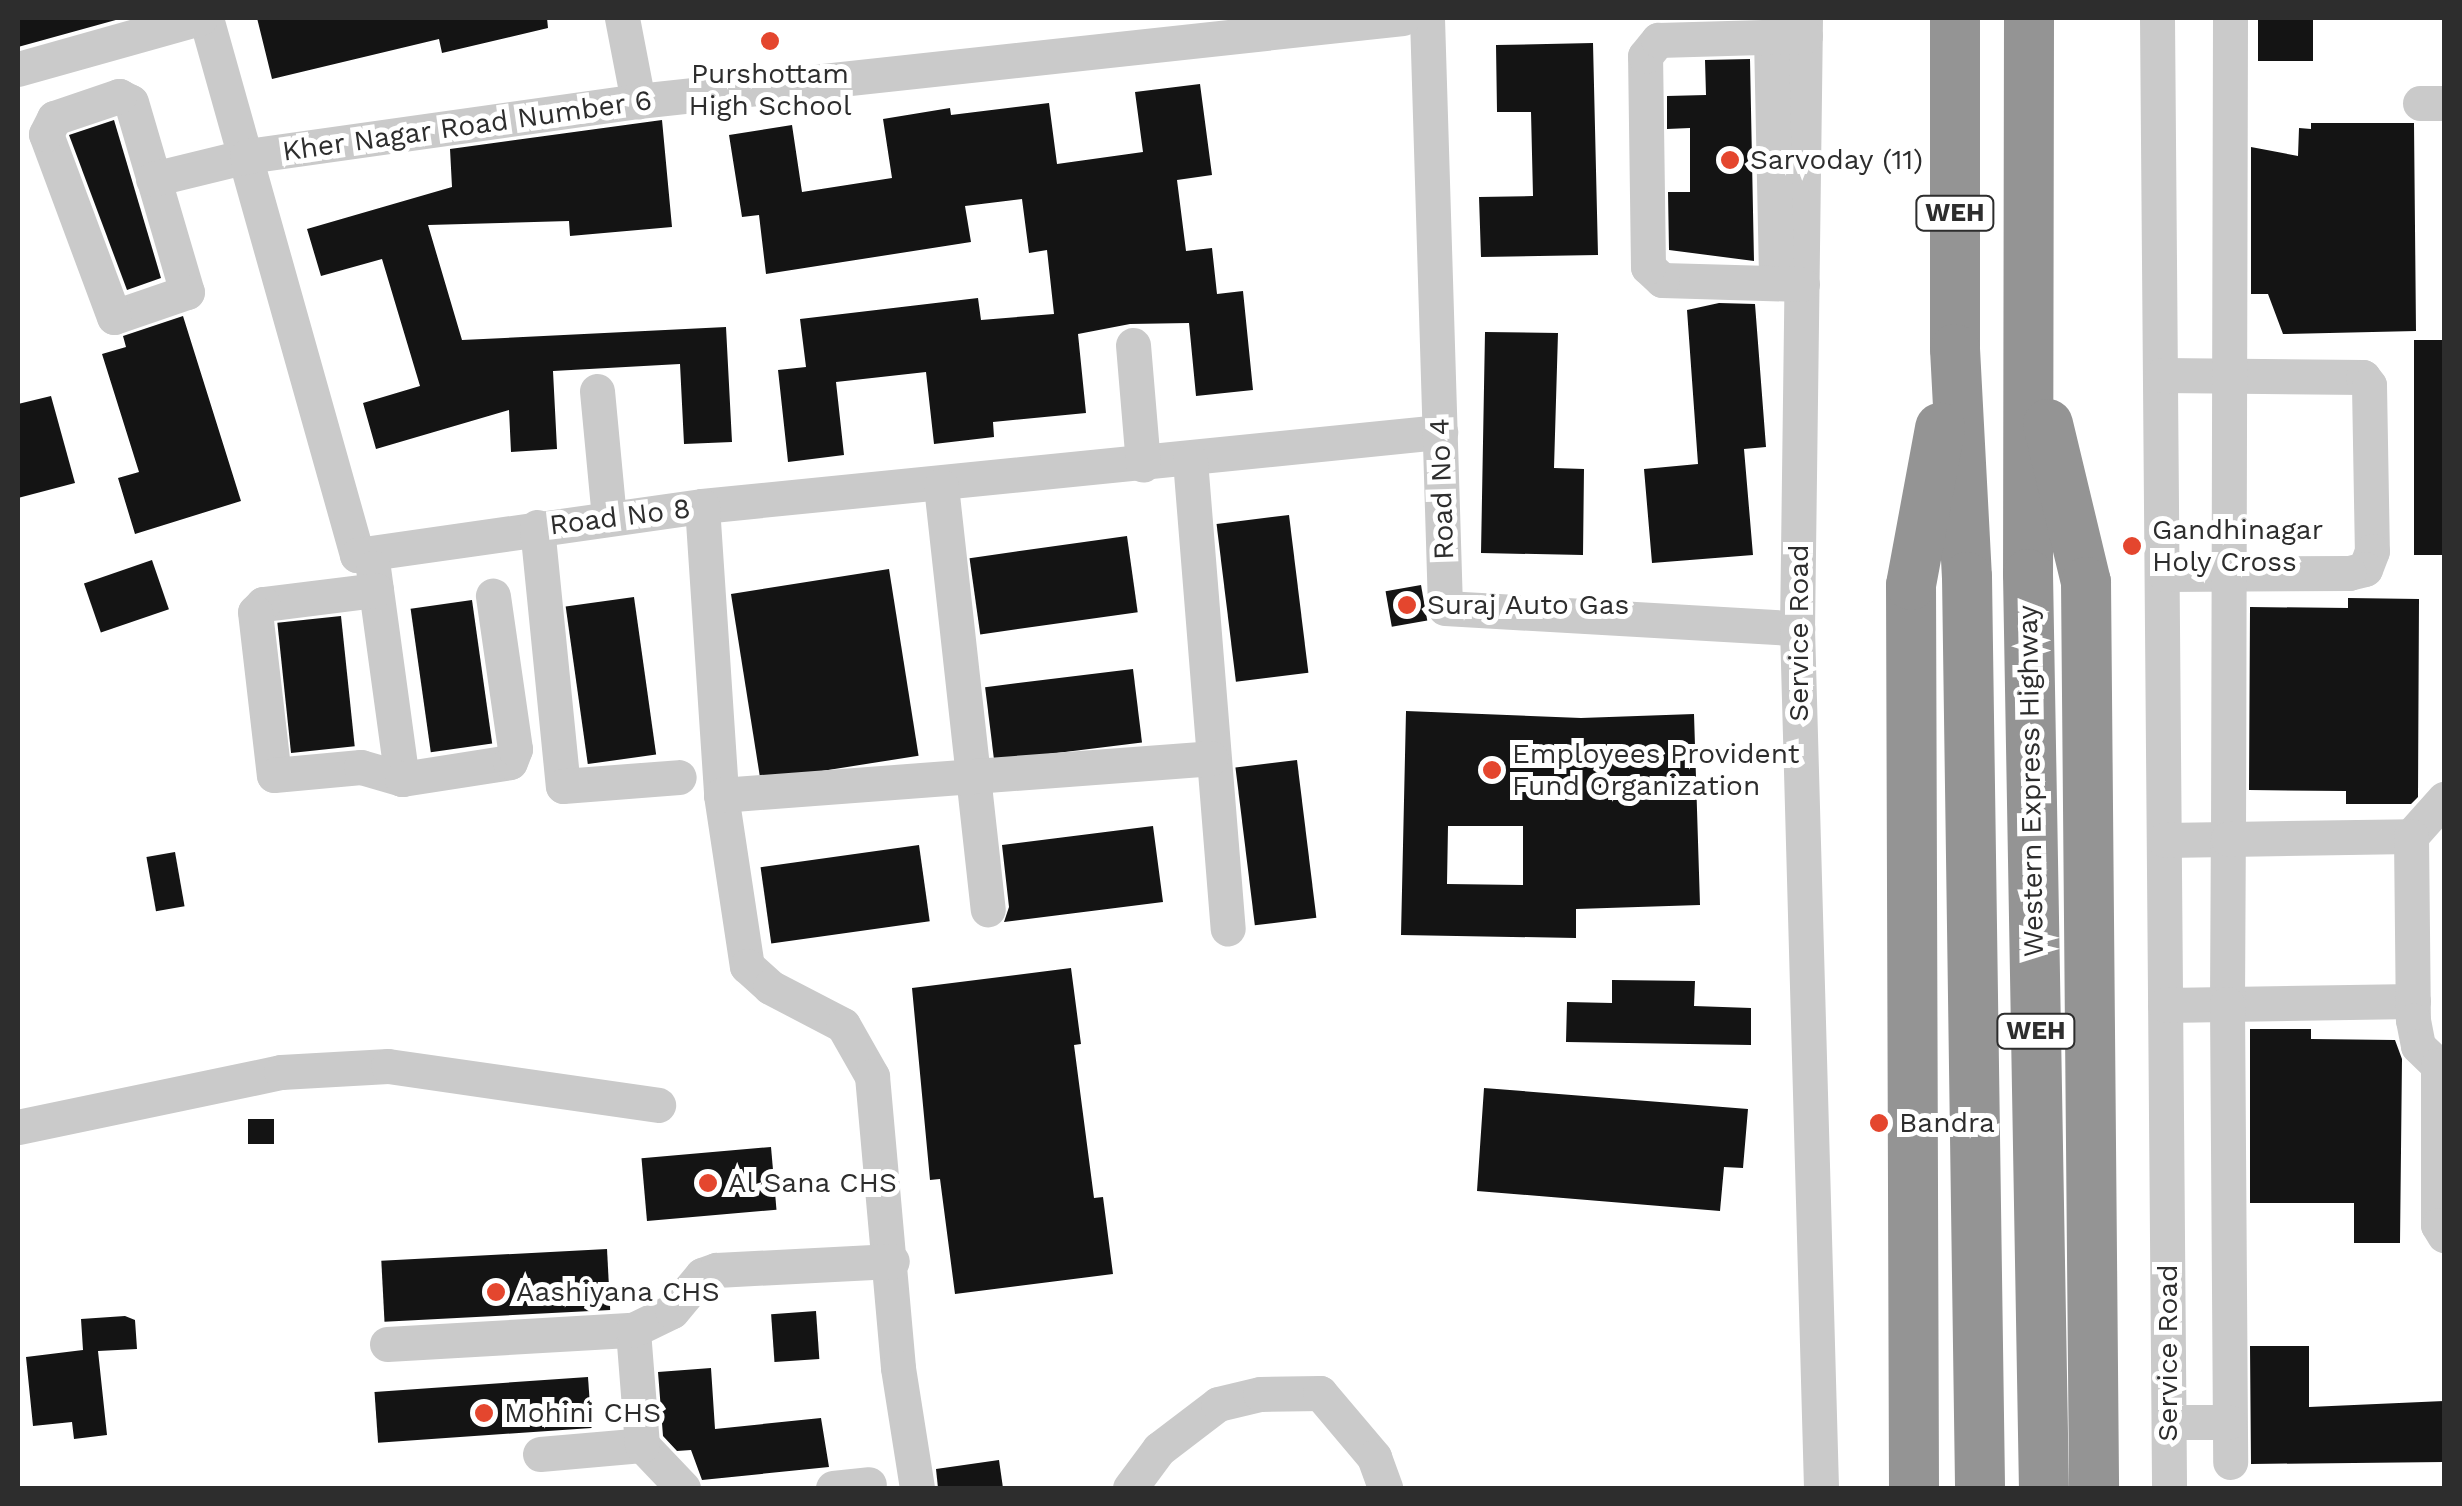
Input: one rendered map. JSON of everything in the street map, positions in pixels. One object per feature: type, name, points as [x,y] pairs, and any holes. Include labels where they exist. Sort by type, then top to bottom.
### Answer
[{"type":"highway","points":[[1942,18],[1954,76]]},
{"type":"highway","points":[[1954,18],[1954,76]]},
{"type":"highway","points":[[2029,18],[2029,74]]},
{"type":"highway","points":[[2029,74],[2044,18]]},
{"type":"highway","name":"Western Express Highway","points":[[2029,74],[2028,574],[2044,1488]]},
{"type":"highway","name":"WEH","points":[[1954,76],[1954,350],[1967,577],[1980,1488]]},
{"type":"highway","points":[[2029,346],[2086,582],[2094,1488]]},
{"type":"highway","points":[[1914,1488],[1912,585],[1954,350]]},
{"type":"street","points":[[18,70],[203,18],[247,156],[350,546],[374,573],[402,779],[513,759],[493,596]]},
{"type":"street","points":[[622,18],[638,102]]},
{"type":"street","name":"Kher Nagar Road Number 6","points":[[153,179],[247,156],[638,102],[1403,18]]},
{"type":"street","name":"Road No 4","points":[[1427,18],[1446,608],[1797,628]]},
{"type":"street","name":"Service Road","points":[[2157,18],[2169,1488]]},
{"type":"street","points":[[2230,18],[2230,1462]]},
{"type":"street","points":[[1789,283],[1662,280],[1648,267],[1644,56],[1658,40],[1794,30]]},
{"type":"street","name":"Service Road","points":[[1794,30],[1789,283],[1821,1488]]},
{"type":"street","points":[[127,98],[153,179],[188,292],[114,317],[47,124],[127,98]]},
{"type":"street","points":[[1133,344],[1143,465]]},
{"type":"street","points":[[2162,375],[2352,373],[2370,385],[2372,552],[2365,569],[2348,573],[2164,574]]},
{"type":"street","points":[[597,390],[609,518]]},
{"type":"street","name":"Road No 8","points":[[402,779],[361,766],[271,772],[255,612],[263,604],[537,527],[702,506],[940,486],[1440,432]]},
{"type":"street","points":[[1190,460],[1211,758],[1228,928]]},
{"type":"street","points":[[940,486],[988,908]]},
{"type":"street","points":[[702,506],[721,795],[746,966],[770,988],[843,1025],[872,1076],[892,1261],[898,1368],[916,1488]]},
{"type":"street","points":[[537,527],[563,786],[679,778]]},
{"type":"street","points":[[721,795],[1211,758]]},
{"type":"street","points":[[2444,799],[2411,836],[2413,1000],[2418,1046],[2441,1065],[2438,1225],[2444,1235]]},
{"type":"street","points":[[2164,840],[2411,836]]},
{"type":"street","points":[[2165,1005],[2413,1000]]},
{"type":"street","points":[[18,1127],[280,1072],[388,1066],[658,1105]]},
{"type":"street","points":[[387,1344],[633,1330],[672,1312],[702,1275],[716,1270],[892,1261]]},
{"type":"street","points":[[633,1330],[642,1444],[683,1488]]},
{"type":"street","points":[[1130,1488],[1158,1448],[1218,1404],[1260,1394],[1320,1393],[1374,1457],[1384,1488]]},
{"type":"street","points":[[2168,1422],[2229,1422]]},
{"type":"street","points":[[540,1454],[642,1444]]},
{"type":"street","points":[[833,1488],[869,1484]]},
{"type":"building","points":[[18,18],[123,18],[18,47]]},
{"type":"building","points":[[257,18],[547,18],[548,28],[442,53],[439,39],[272,79]]},
{"type":"building","points":[[2258,18],[2313,18],[2313,61],[2258,61]]},
{"type":"building","points":[[1593,43],[1598,255],[1481,257],[1479,197],[1533,196],[1531,112],[1497,112],[1496,45]]},
{"type":"building","name":"Sarvoday (11)","points":[[1750,59],[1754,261],[1669,250],[1668,192],[1690,192],[1690,128],[1667,129],[1667,96],[1706,95],[1705,60]]},
{"type":"building","points":[[1200,84],[1212,175],[1177,180],[1186,251],[1212,248],[1217,294],[1243,291],[1253,390],[1196,396],[1189,323],[1130,324],[1078,334],[1086,413],[993,422],[994,437],[934,444],[926,372],[836,382],[844,455],[788,462],[778,370],[806,367],[800,319],[978,298],[981,320],[1054,314],[1047,250],[1029,253],[1022,199],[965,206],[971,242],[766,274],[759,215],[742,217],[729,135],[792,125],[802,192],[892,178],[883,119],[950,108],[951,115],[1049,103],[1057,164],[1143,152],[1135,92]]},
{"type":"building","points":[[114,120],[161,278],[127,290],[69,135]]},
{"type":"building","points":[[662,120],[672,227],[570,236],[569,221],[428,225],[462,340],[726,327],[732,442],[684,444],[680,364],[553,371],[557,449],[511,452],[509,410],[376,449],[363,403],[420,386],[382,259],[321,276],[307,229],[452,187],[450,149]]},
{"type":"building","points":[[2311,123],[2414,123],[2416,331],[2283,334],[2268,294],[2251,294],[2251,147],[2298,156],[2299,128],[2311,129]]},
{"type":"building","points":[[1719,303],[1755,304],[1766,447],[1744,449],[1753,555],[1652,563],[1644,469],[1698,464],[1687,310]]},
{"type":"building","points":[[183,316],[241,501],[135,534],[118,478],[139,472],[102,354],[126,347],[123,336]]},
{"type":"building","points":[[1485,332],[1558,333],[1554,468],[1584,469],[1583,555],[1481,553]]},
{"type":"building","points":[[2414,340],[2444,340],[2444,555],[2414,555]]},
{"type":"building","points":[[51,396],[75,483],[18,498],[18,404]]},
{"type":"building","points":[[1289,515],[1308,673],[1236,682],[1217,524]]},
{"type":"building","points":[[1127,536],[1138,612],[980,634],[970,558]]},
{"type":"building","points":[[152,560],[169,609],[101,633],[84,583]]},
{"type":"building","points":[[889,569],[919,756],[761,781],[731,594]]},
{"type":"building","name":"Suraj Auto Gas","points":[[1421,585],[1427,620],[1392,627],[1386,591]]},
{"type":"building","points":[[634,597],[656,754],[588,764],[566,607]]},
{"type":"building","points":[[2348,598],[2419,599],[2418,797],[2411,804],[2346,804],[2346,791],[2249,790],[2250,607],[2348,608]]},
{"type":"building","points":[[472,600],[492,744],[431,752],[411,609]]},
{"type":"building","points":[[341,616],[355,746],[291,753],[277,623]]},
{"type":"building","points":[[1133,669],[1142,742],[994,761],[985,687]]},
{"type":"building","name":"Employees Provident Fund Organization","points":[[1406,711],[1581,718],[1694,714],[1700,905],[1576,909],[1576,938],[1401,935]],"holes":[[[1448,826],[1523,826],[1523,885],[1447,884]]]},
{"type":"building","points":[[1297,760],[1316,918],[1255,925],[1235,768]]},
{"type":"building","points":[[1153,826],[1163,902],[1004,922],[1009,907],[1002,845]]},
{"type":"building","points":[[919,845],[930,921],[771,944],[761,867]]},
{"type":"building","points":[[175,852],[185,906],[156,911],[146,857]]},
{"type":"building","points":[[1071,968],[1081,1044],[1074,1045],[1094,1198],[1103,1197],[1113,1274],[955,1294],[940,1179],[930,1180],[912,988]]},
{"type":"building","points":[[1612,980],[1695,981],[1694,1006],[1751,1008],[1751,1045],[1566,1042],[1567,1002],[1612,1003]]},
{"type":"building","points":[[2250,1029],[2311,1029],[2311,1039],[2395,1040],[2402,1059],[2400,1243],[2354,1243],[2354,1203],[2250,1203]]},
{"type":"building","points":[[1484,1088],[1748,1109],[1743,1168],[1724,1167],[1720,1211],[1477,1191]]},
{"type":"building","points":[[248,1119],[274,1119],[274,1144],[248,1144]]},
{"type":"building","name":"Al Sana CHS","points":[[771,1147],[776,1210],[647,1221],[641,1158]]},
{"type":"building","name":"Aashiyana CHS","points":[[607,1249],[610,1310],[385,1322],[381,1261]]},
{"type":"building","points":[[816,1311],[819,1359],[774,1362],[771,1314]]},
{"type":"building","points":[[125,1316],[135,1320],[137,1349],[98,1351],[107,1435],[74,1439],[72,1422],[33,1426],[26,1357],[83,1350],[81,1319]]},
{"type":"building","points":[[2250,1346],[2309,1346],[2309,1407],[2444,1401],[2444,1462],[2251,1464]]},
{"type":"building","points":[[711,1368],[715,1429],[821,1418],[829,1467],[702,1480],[691,1450],[677,1451],[663,1436],[658,1372]]},
{"type":"building","name":"Mohini CHS","points":[[588,1377],[592,1428],[378,1443],[375,1392]]},
{"type":"building","points":[[999,1460],[1003,1488],[938,1488],[936,1469]]},
{"type":"place","name":"Purshottam High School","points":[[770,41]]},
{"type":"place","name":"Sarvoday (11)","points":[[1730,160]]},
{"type":"place","name":"Gandhinagar Holy Cross","points":[[2132,546]]},
{"type":"place","name":"Suraj Auto Gas","points":[[1407,605]]},
{"type":"place","name":"Employees Provident Fund Organization","points":[[1492,770]]},
{"type":"place","name":"Bandra","points":[[1879,1123]]},
{"type":"place","name":"Al Sana CHS","points":[[708,1183]]},
{"type":"place","name":"Aashiyana CHS","points":[[496,1292]]},
{"type":"place","name":"Mohini CHS","points":[[484,1413]]}]
